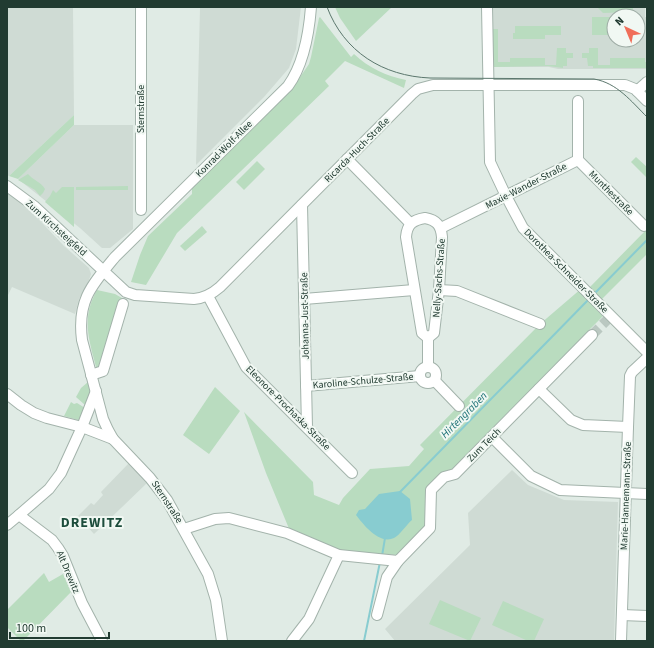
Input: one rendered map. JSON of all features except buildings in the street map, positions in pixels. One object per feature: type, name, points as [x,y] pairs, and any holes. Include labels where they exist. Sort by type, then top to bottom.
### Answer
[{"type":"street","name":"Sternstraße","points":[[141,7],[141,210]]},
{"type":"street","name":"Konrad-Wolf-Allee","points":[[104,271],[115,257],[288,86],[298,70],[308,31],[310,7]]},
{"type":"street","name":"Dorothea-Schneider-Straße","points":[[487,7],[490,162],[523,228],[598,303],[609,318],[647,352]]},
{"type":"street","points":[[637,91],[647,82]]},
{"type":"street","name":"Ricarda-Huch-Straße","points":[[208,296],[220,287],[418,89],[433,85],[625,85],[632,87],[647,101]]},
{"type":"street","name":"Maxie-Wander-Straße","points":[[441,228],[578,160],[578,101]]},
{"type":"street","points":[[347,159],[410,223]]},
{"type":"street","name":"Munthestraße","points":[[578,160],[644,226]]},
{"type":"street","name":"Zum Kirchsteigfeld","points":[[7,186],[34,206],[104,271]]},
{"type":"street","name":"Johanna-Just-Straße","points":[[302,205],[307,427]]},
{"type":"street","name":"Nelly-Sachs-Straße","points":[[418,219],[431,219],[437,223],[441,228],[442,237],[439,290],[434,334],[428,338],[422,333],[406,237],[410,223],[418,219]]},
{"type":"street","name":"Sternstraße","points":[[104,271],[93,284],[84,301],[81,313],[80,328],[103,419],[114,439],[157,486],[184,529],[214,588],[222,641]]},
{"type":"street","points":[[104,271],[124,290],[132,294],[194,299],[208,296]]},
{"type":"street","points":[[304,300],[414,290]]},
{"type":"street","points":[[439,290],[457,291],[540,324]]},
{"type":"street","name":"Eleonore-Prochaska-Straße","points":[[208,296],[246,367],[352,473]]},
{"type":"street","points":[[91,375],[103,371],[123,304]]},
{"type":"street","name":"Zum Teich","points":[[377,615],[387,577],[394,561],[430,528],[431,490],[444,477],[454,474],[592,335]]},
{"type":"street","name":"Nelly-Sachs-Straße","points":[[420,376],[422,380],[429,384],[435,381],[437,376],[433,368],[428,366],[428,338]]},
{"type":"street","name":"Marie-Hannemann-Straße","points":[[621,641],[630,376],[647,358]]},
{"type":"street","points":[[420,376],[423,369],[428,366]]},
{"type":"street","name":"Karoline-Schulze-Straße","points":[[306,386],[420,376]]},
{"type":"street","name":"Nelly-Sachs-Straße","points":[[435,381],[460,406]]},
{"type":"street","points":[[539,389],[571,420],[583,425],[628,427]]},
{"type":"street","points":[[7,525],[43,495],[55,482],[82,427],[96,391]]},
{"type":"street","points":[[7,394],[34,413],[82,427],[114,439]]},
{"type":"street","points":[[492,437],[531,476],[560,490],[647,494]]},
{"type":"street","name":"Alt Drewitz","points":[[19,515],[52,540],[58,548],[63,556],[82,603],[102,641]]},
{"type":"street","points":[[184,529],[215,519],[229,518],[287,533],[339,555],[394,561]]},
{"type":"street","points":[[292,641],[309,619],[339,555]]},
{"type":"street","points":[[622,615],[647,616]]},
{"type":"shaded area","points":[[7,7],[73,7],[74,115],[9,176],[7,175]]},
{"type":"shaded area","points":[[301,7],[296,49],[289,68],[264,97],[196,165],[200,8]]},
{"type":"shaded area","points":[[491,7],[645,7],[606,8],[606,48],[646,48],[647,17],[647,69],[492,66]]},
{"type":"shaded area","points":[[74,125],[133,125],[133,229],[110,248],[102,248],[80,228],[18,179]]},
{"type":"shaded area","points":[[7,192],[25,205],[64,246],[89,268],[91,274],[79,299],[75,314],[12,287],[7,297]]},
{"type":"shaded area","points":[[129,463],[147,483],[94,534],[78,516],[91,503],[94,505],[103,495],[101,492]]},
{"type":"shaded area","points":[[512,470],[528,485],[564,500],[618,502],[614,641],[395,641],[385,629],[470,545],[468,513]]},
{"type":"green space","points":[[335,7],[392,7],[356,41],[340,18]]},
{"type":"green space","points":[[597,7],[633,7],[606,8],[606,13],[603,13]]},
{"type":"green space","points":[[320,17],[351,57],[354,54],[378,71],[406,80],[404,88],[345,61],[325,81],[329,86],[177,233],[146,285],[131,282],[148,236],[192,194],[192,184],[298,80],[309,64]]},
{"type":"green space","points":[[592,17],[606,17],[606,35],[592,35]]},
{"type":"green space","points":[[515,26],[561,26],[561,35],[545,35],[545,39],[513,39]]},
{"type":"green space","points":[[493,29],[498,29],[498,62],[510,62],[510,58],[545,58],[545,65],[556,65],[557,48],[566,48],[566,53],[573,53],[573,58],[567,58],[567,66],[563,66],[563,68],[548,66],[494,67],[492,66]]},
{"type":"green space","points":[[589,48],[598,48],[598,65],[610,65],[610,58],[645,58],[647,68],[593,68],[593,66],[588,66],[587,58],[582,58],[582,53],[589,53]]},
{"type":"green space","points":[[74,115],[74,125],[18,179],[9,176]]},
{"type":"green space","points":[[636,157],[647,167],[646,177],[631,162]]},
{"type":"green space","points":[[257,161],[265,169],[244,190],[236,182]]},
{"type":"green space","points":[[28,174],[45,189],[40,196],[35,190],[18,180]]},
{"type":"green space","points":[[128,186],[128,190],[76,190],[76,187]]},
{"type":"green space","points":[[62,187],[74,187],[74,227],[45,202],[53,190],[56,193]]},
{"type":"green space","points":[[202,226],[207,232],[185,251],[180,246]]},
{"type":"green space","points":[[647,229],[647,254],[594,307],[603,316],[450,471],[438,478],[426,528],[399,555],[341,552],[290,531],[266,473],[244,412],[313,482],[314,495],[339,505],[343,498],[370,469],[409,466],[424,449],[420,445],[540,324],[582,288],[590,287]]},
{"type":"green space","points":[[97,290],[115,294],[122,298],[102,369],[96,367],[88,328],[89,310]]},
{"type":"green space","points":[[88,382],[91,395],[88,405],[85,405],[76,397],[81,388]]},
{"type":"green space","points":[[215,387],[240,411],[209,454],[183,435]]},
{"type":"green space","points":[[71,402],[74,404],[77,403],[85,408],[82,421],[64,416]]},
{"type":"green space","points":[[44,573],[49,582],[63,574],[71,592],[23,641],[21,641],[7,627],[7,610]]},
{"type":"green space","points":[[440,600],[481,618],[470,641],[429,624]]},
{"type":"green space","points":[[503,601],[544,619],[534,641],[528,641],[492,625]]},
{"type":"water","points":[[400,491],[410,499],[412,520],[396,537],[383,539],[372,532],[356,515],[359,510],[365,509],[379,494]]},
{"type":"waterway","name":"Hirtengraben","points":[[594,294],[647,240]]},
{"type":"waterway","name":"Hirtengraben","points":[[400,492],[590,298]]},
{"type":"waterway","name":"Hirtengraben","points":[[382,556],[385,538]]},
{"type":"waterway","name":"Hirtengraben","points":[[364,641],[380,562]]},
{"type":"tunnel","points":[[592,335],[607,320]]},
{"type":"tram line","points":[[327,7],[334,23],[344,37],[367,59],[381,67],[413,76],[430,78],[594,79],[610,84],[617,89],[647,117]]},
{"type":"district","name":"DREWITZ","points":[[92,523]]}]
